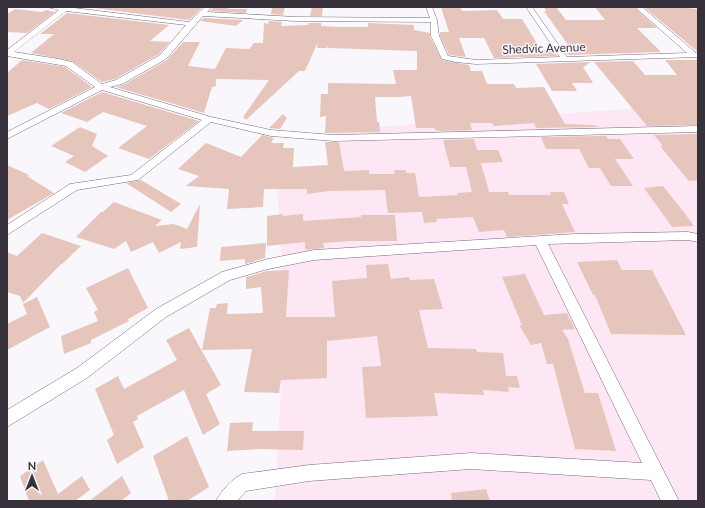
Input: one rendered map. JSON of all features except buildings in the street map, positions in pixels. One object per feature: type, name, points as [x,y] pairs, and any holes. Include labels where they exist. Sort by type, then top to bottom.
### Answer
[{"type":"street","points":[[50,7],[62,10],[124,15],[191,24]]},
{"type":"street","points":[[7,136],[101,86],[119,82],[163,57],[191,24],[209,7]]},
{"type":"street","name":"Shedvic Avenue","points":[[429,7],[434,20],[435,36],[445,57],[455,60],[476,62],[696,55]]},
{"type":"street","points":[[529,7],[565,59]]},
{"type":"street","points":[[638,7],[696,55]]},
{"type":"street","points":[[7,54],[62,10]]},
{"type":"street","points":[[202,14],[296,19],[434,20]]},
{"type":"street","points":[[7,54],[59,61],[69,64],[101,86],[208,119],[271,133],[334,138],[698,129]]},
{"type":"street","points":[[7,231],[74,188],[134,178],[208,119]]},
{"type":"street","points":[[7,419],[82,373],[161,313],[226,276],[268,264],[314,255],[575,238],[688,236],[698,238]]},
{"type":"street","points":[[540,241],[670,501]]},
{"type":"street","points":[[225,501],[242,483],[309,473],[471,461],[655,472]]},
{"type":"shaded area","points":[[698,104],[698,501],[275,501],[285,310],[276,172],[336,166],[334,130]]}]
